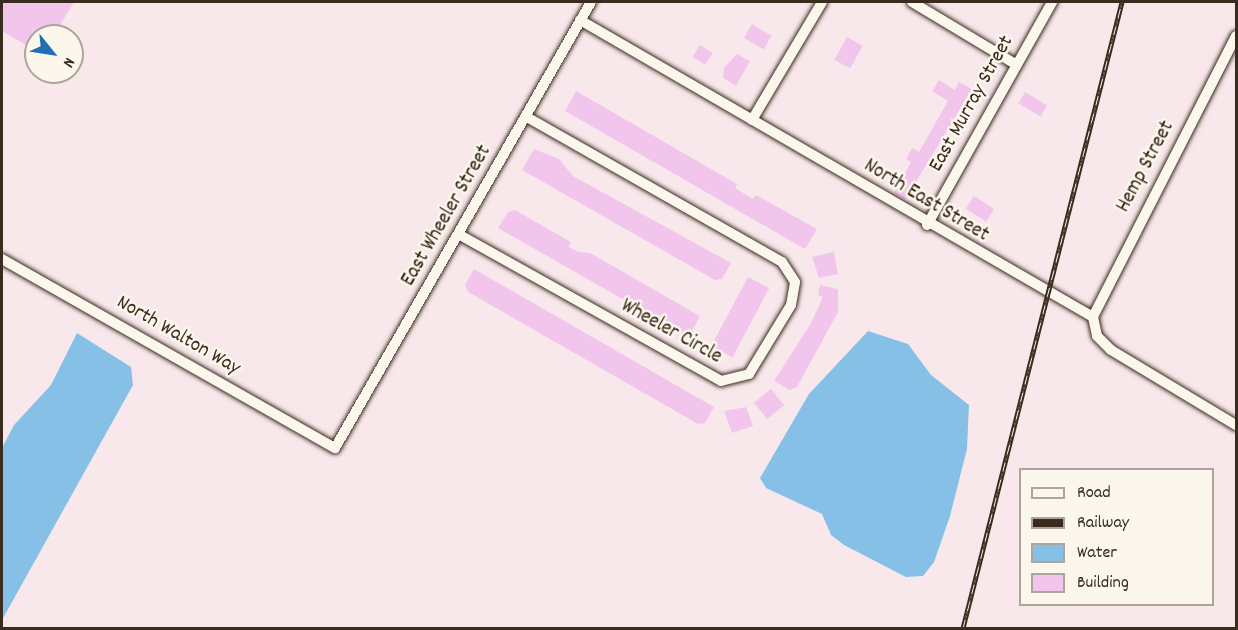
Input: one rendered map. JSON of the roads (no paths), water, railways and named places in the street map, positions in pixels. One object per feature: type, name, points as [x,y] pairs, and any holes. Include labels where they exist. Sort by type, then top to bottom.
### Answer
[{"type":"street","name":"East Wheeler Street","points":[[334,448],[460,235],[591,2]]},
{"type":"street","points":[[752,120],[822,2]]},
{"type":"street","points":[[912,2],[1015,64]]},
{"type":"street","name":"East Murray Street","points":[[927,225],[1015,64],[1052,2]]},
{"type":"street","name":"North East Street","points":[[580,20],[927,225],[1093,317]]},
{"type":"street","name":"Hemp Street","points":[[1093,317],[1236,36]]},
{"type":"street","name":"Wheeler Circle","points":[[460,235],[721,381],[749,374],[791,305],[795,282],[783,262],[527,117]]},
{"type":"street","name":"North Walton Way","points":[[2,259],[334,448]]},
{"type":"street","points":[[1093,317],[1098,336],[1111,350],[1236,425]]},
{"type":"water","points":[[868,331],[908,344],[931,375],[969,405],[967,449],[950,516],[934,562],[923,576],[906,577],[844,545],[831,535],[822,514],[766,488],[760,478],[809,394]]},
{"type":"water","points":[[77,333],[131,367],[133,385],[2,620],[2,448],[14,425],[51,385]]},
{"type":"railway","points":[[963,628],[1122,2]]}]
